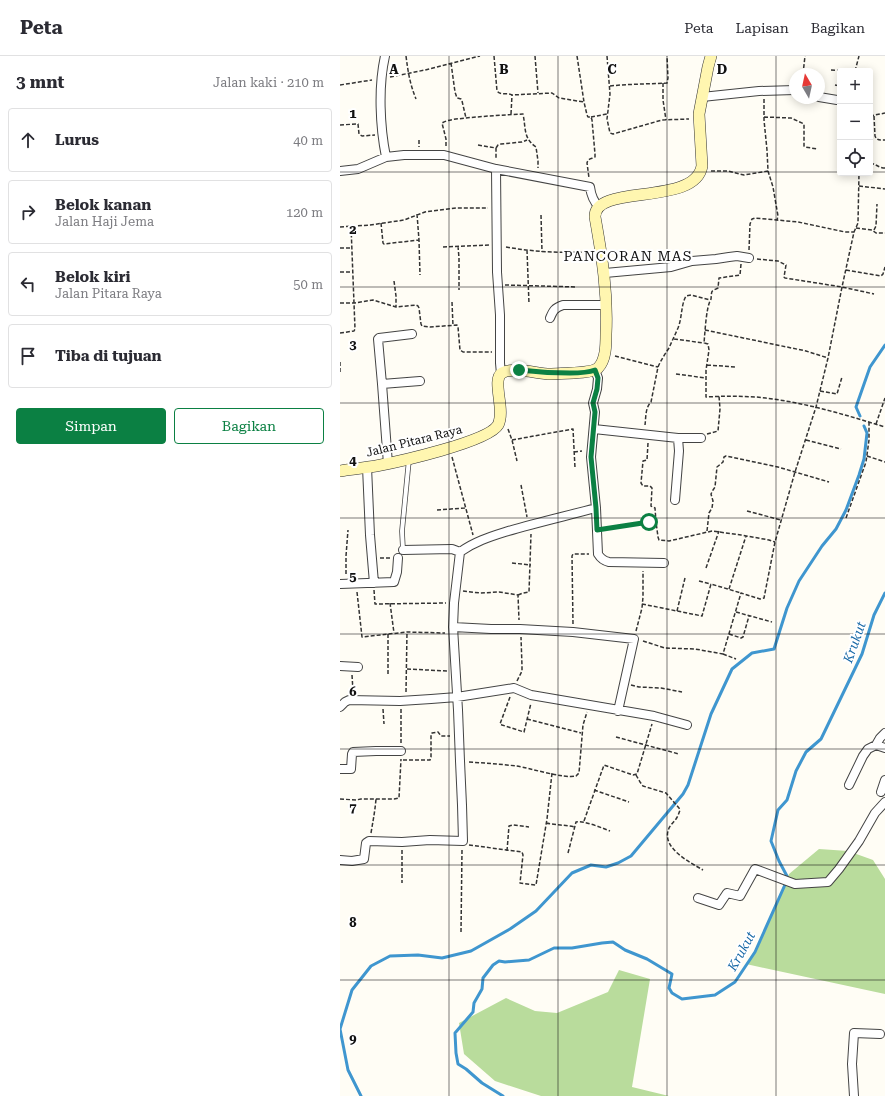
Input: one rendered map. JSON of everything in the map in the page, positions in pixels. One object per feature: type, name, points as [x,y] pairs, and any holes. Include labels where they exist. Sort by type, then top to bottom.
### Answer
[{"type":"main road","points":[[501,374],[513,370],[549,374],[591,372],[600,365],[605,354],[607,305],[605,273],[595,214],[599,207],[612,199],[677,188],[694,180],[701,172],[702,156],[699,109],[711,56]]},
{"type":"main road","name":"Jalan Pitara Raya","points":[[340,471],[388,464],[450,448],[492,430],[498,425],[501,411],[498,382],[501,374]]},
{"type":"street","points":[[385,56],[381,78],[383,135],[386,157]]},
{"type":"street","points":[[702,97],[789,90]]},
{"type":"street","points":[[825,98],[837,100]]},
{"type":"street","points":[[340,171],[358,169],[386,157],[410,155],[446,156],[496,169],[590,187],[594,203],[599,207]]},
{"type":"street","points":[[496,169],[496,208],[493,245],[498,286],[501,374]]},
{"type":"street","points":[[605,273],[671,266],[729,257],[745,257]]},
{"type":"street","points":[[550,318],[557,307],[607,305]]},
{"type":"street","points":[[388,464],[378,338],[412,334]]},
{"type":"street","points":[[595,370],[598,378],[593,403],[595,412],[591,457],[596,508],[598,554],[604,561],[609,562],[664,563]]},
{"type":"street","points":[[382,384],[420,381]]},
{"type":"street","points":[[594,430],[678,438],[701,438]]},
{"type":"street","points":[[675,500],[679,451],[678,438]]},
{"type":"street","points":[[367,467],[374,583]]},
{"type":"street","points":[[460,552],[475,542],[529,525],[596,508]]},
{"type":"street","points":[[403,550],[452,549],[460,552]]},
{"type":"street","points":[[340,860],[352,861],[364,859],[366,843],[370,841],[463,841],[453,630],[454,603],[460,552]]},
{"type":"street","points":[[343,584],[394,582],[397,572],[398,558]]},
{"type":"street","points":[[453,630],[520,629],[634,638],[618,711]]},
{"type":"street","points":[[340,666],[355,669]]},
{"type":"street","points":[[340,707],[349,700],[406,701],[457,697],[514,688],[531,695],[654,716],[687,725]]},
{"type":"street","points":[[849,785],[863,756],[868,749],[876,745],[885,733]]},
{"type":"street","points":[[876,745],[885,748]]},
{"type":"street","points":[[340,769],[351,769],[353,752],[401,751]]},
{"type":"street","points":[[881,792],[885,780]]},
{"type":"street","points":[[698,898],[719,905],[727,893],[740,896],[755,869],[795,884],[828,882],[859,841],[875,813],[885,802]]},
{"type":"street","points":[[854,1096],[852,1064],[854,1033],[880,1034]]},
{"type":"lane","points":[[403,550],[402,531],[409,459]]},
{"type":"path","points":[[406,56],[410,84],[416,99]]},
{"type":"path","points":[[340,85],[362,83],[381,78],[408,74],[480,56]]},
{"type":"path","points":[[494,56],[497,91],[501,94],[508,93],[512,95],[552,93],[559,98],[584,102]]},
{"type":"path","points":[[535,56],[538,93]]},
{"type":"path","points":[[578,56],[584,102],[588,117],[608,114]]},
{"type":"path","points":[[607,56],[610,86],[607,120],[610,133],[614,134],[666,120],[699,119]]},
{"type":"path","points":[[610,86],[667,83],[667,56]]},
{"type":"path","points":[[803,68],[804,56]]},
{"type":"path","points":[[857,68],[859,56]]},
{"type":"path","points":[[451,63],[456,96],[462,101],[466,118]]},
{"type":"path","points":[[831,70],[837,70]]},
{"type":"path","points":[[663,83],[663,100],[666,120]]},
{"type":"path","points":[[764,91],[764,117],[768,172],[773,187],[778,216],[777,220]]},
{"type":"path","points":[[511,114],[512,95]]},
{"type":"path","points":[[885,113],[874,116],[876,139],[885,140]]},
{"type":"path","points":[[446,156],[446,144],[442,123],[466,118],[523,114],[526,137],[530,143],[536,147],[538,177]]},
{"type":"path","points":[[590,187],[587,163],[588,160],[595,157],[591,117]]},
{"type":"path","points":[[764,117],[791,118],[804,124],[804,146],[817,149]]},
{"type":"path","points":[[340,125],[358,124],[358,133],[362,136],[383,135]]},
{"type":"path","points":[[496,169],[496,148],[498,145],[528,140]]},
{"type":"path","points":[[478,145],[496,148]]},
{"type":"path","points":[[873,164],[880,168],[885,168]]},
{"type":"path","points":[[701,172],[728,171],[744,175],[768,172]]},
{"type":"path","points":[[699,581],[728,588],[762,599],[764,598],[775,542],[795,472],[816,407],[828,358],[854,232],[858,223],[859,176]]},
{"type":"path","points":[[859,186],[885,189]]},
{"type":"path","points":[[874,230],[876,226],[878,204]]},
{"type":"path","points":[[340,227],[404,220],[425,212],[456,208],[496,208]]},
{"type":"path","points":[[417,214],[420,275]]},
{"type":"path","points":[[541,216],[542,252]]},
{"type":"path","points":[[704,343],[710,300],[712,299],[713,290],[718,288],[719,278],[740,275],[752,219],[798,222],[845,232],[854,232]]},
{"type":"path","points":[[380,223],[384,244],[419,240]]},
{"type":"path","points":[[340,333],[355,330],[351,226]]},
{"type":"path","points":[[856,228],[874,230],[876,233],[885,234]]},
{"type":"path","points":[[443,247],[493,245],[542,252],[602,251]]},
{"type":"path","points":[[458,246],[459,290]]},
{"type":"path","points":[[340,248],[352,248]]},
{"type":"path","points":[[527,250],[530,304]]},
{"type":"path","points":[[745,257],[778,261],[786,265],[785,278],[842,287],[874,294]]},
{"type":"path","points":[[846,270],[881,276],[884,274],[885,267]]},
{"type":"path","points":[[340,272],[353,272]]},
{"type":"path","points":[[394,281],[396,307]]},
{"type":"path","points":[[498,286],[577,287]]},
{"type":"path","points":[[710,300],[690,295],[686,296],[680,321],[673,339],[658,367],[651,402],[647,410],[647,460],[643,461],[641,484],[652,488],[651,506],[655,508],[659,540],[669,541],[708,531],[719,531],[775,542]]},
{"type":"path","points":[[340,303],[355,303],[373,300],[396,307],[416,305],[418,306],[422,326],[457,325],[461,351],[500,352]]},
{"type":"path","points":[[452,302],[453,326]]},
{"type":"path","points":[[705,330],[828,358]]},
{"type":"path","points":[[673,339],[708,344],[709,350],[706,378],[706,397],[756,397],[785,401],[816,407],[885,427]]},
{"type":"path","points":[[605,354],[658,367]]},
{"type":"path","points":[[340,362],[340,372]]},
{"type":"path","points":[[707,365],[736,367]]},
{"type":"path","points":[[676,374],[706,378]]},
{"type":"path","points":[[820,391],[837,394],[842,378]]},
{"type":"path","points":[[701,438],[707,434],[718,431],[720,408],[719,396]]},
{"type":"path","points":[[876,424],[885,398]]},
{"type":"path","points":[[846,518],[867,456],[869,422]]},
{"type":"path","points":[[517,461],[512,440],[571,429],[573,430],[575,468]]},
{"type":"path","points":[[806,440],[841,449]]},
{"type":"path","points":[[450,448],[475,542]]},
{"type":"path","points":[[708,531],[709,513],[712,508],[713,501],[711,494],[715,487],[717,467],[723,462],[724,457],[728,456],[778,467],[829,482]]},
{"type":"path","points":[[867,456],[885,462]]},
{"type":"path","points":[[456,590],[480,593],[499,592],[518,595],[530,592],[532,535],[521,485]]},
{"type":"path","points":[[437,510],[466,508]]},
{"type":"path","points":[[747,511],[781,520]]},
{"type":"path","points":[[597,530],[656,522]]},
{"type":"path","points":[[343,584],[348,530]]},
{"type":"path","points":[[706,568],[719,531]]},
{"type":"path","points":[[728,588],[746,536]]},
{"type":"path","points":[[573,632],[572,556],[574,554],[598,554]]},
{"type":"path","points":[[643,563],[642,604],[634,638],[664,648],[695,649],[723,654],[736,659]]},
{"type":"path","points":[[512,564],[531,565]]},
{"type":"path","points":[[677,611],[685,578]]},
{"type":"path","points":[[374,583],[375,604],[454,603]]},
{"type":"path","points":[[356,584],[362,637],[394,633],[453,630]]},
{"type":"path","points":[[642,604],[702,616],[711,584]]},
{"type":"path","points":[[723,654],[741,593]]},
{"type":"path","points":[[518,595],[522,671],[500,724],[524,732],[531,702],[531,695]]},
{"type":"path","points":[[390,603],[394,633]]},
{"type":"path","points":[[736,612],[772,622]]},
{"type":"path","points":[[729,634],[741,638],[744,637],[749,616]]},
{"type":"path","points":[[406,701],[407,632]]},
{"type":"path","points":[[388,634],[388,674]]},
{"type":"path","points":[[353,700],[355,669]]},
{"type":"path","points":[[407,670],[455,672]]},
{"type":"path","points":[[624,684],[682,692]]},
{"type":"path","points":[[383,701],[384,724]]},
{"type":"path","points":[[460,761],[515,766],[573,777],[578,775],[583,725],[590,705]]},
{"type":"path","points":[[654,716],[636,775],[643,786],[666,793],[679,808],[680,810],[677,818],[669,828],[667,834],[668,840],[677,853],[703,870]]},
{"type":"path","points":[[527,719],[582,734]]},
{"type":"path","points":[[401,760],[431,759],[432,733],[438,732],[441,736],[459,736]]},
{"type":"path","points":[[616,737],[679,754]]},
{"type":"path","points":[[584,822],[604,765],[636,775]]},
{"type":"path","points":[[461,932],[463,841],[472,846],[522,852],[520,882],[536,886],[552,773]]},
{"type":"path","points":[[594,790],[630,802]]},
{"type":"path","points":[[340,799],[356,800],[397,798]]},
{"type":"path","points":[[370,841],[373,818],[376,811],[376,799]]},
{"type":"path","points":[[568,853],[576,822],[584,822],[610,831]]},
{"type":"path","points":[[546,823],[575,827]]},
{"type":"path","points":[[507,851],[509,826],[529,827]]},
{"type":"path","points":[[402,842],[402,883]]},
{"type":"green space","points":[[819,849],[848,851],[873,860],[885,879],[885,994],[746,964],[761,941],[789,874]]},
{"type":"green space","points":[[619,970],[650,979],[632,1087],[669,1096],[541,1096],[495,1081],[464,1054],[459,1023],[506,998],[535,1011],[557,1013],[608,992]]},
{"type":"waterway","points":[[860,416],[856,407],[870,367],[885,345]]},
{"type":"waterway","points":[[361,1096],[348,1070],[340,1029],[352,990],[371,966],[390,956],[418,955],[442,958],[471,951],[510,929],[536,911],[572,873],[591,865],[606,867],[631,856],[683,794],[688,785],[711,714],[732,669],[752,653],[774,649],[787,608],[799,581],[822,546],[836,529],[846,510],[864,459],[867,433],[864,426]]},
{"type":"waterway","name":"Krukut","points":[[503,1096],[482,1083],[458,1064],[455,1033],[473,1012],[474,1003],[482,989],[483,978],[493,965],[499,961],[529,960],[554,948],[572,948],[613,942],[625,950],[647,959],[672,974],[669,988],[672,993],[682,999],[715,995],[735,982],[755,952],[788,878],[771,841],[778,810],[787,800],[796,771],[806,752],[821,739],[862,654],[874,615],[885,593]]},
{"type":"district","name":"PANCORAN MAS","points":[[628,256]]},
{"type":"route","points":[[519,370],[549,374],[591,372],[595,370],[598,378],[598,384],[593,403],[595,412],[591,457],[597,530],[649,522]]}]
